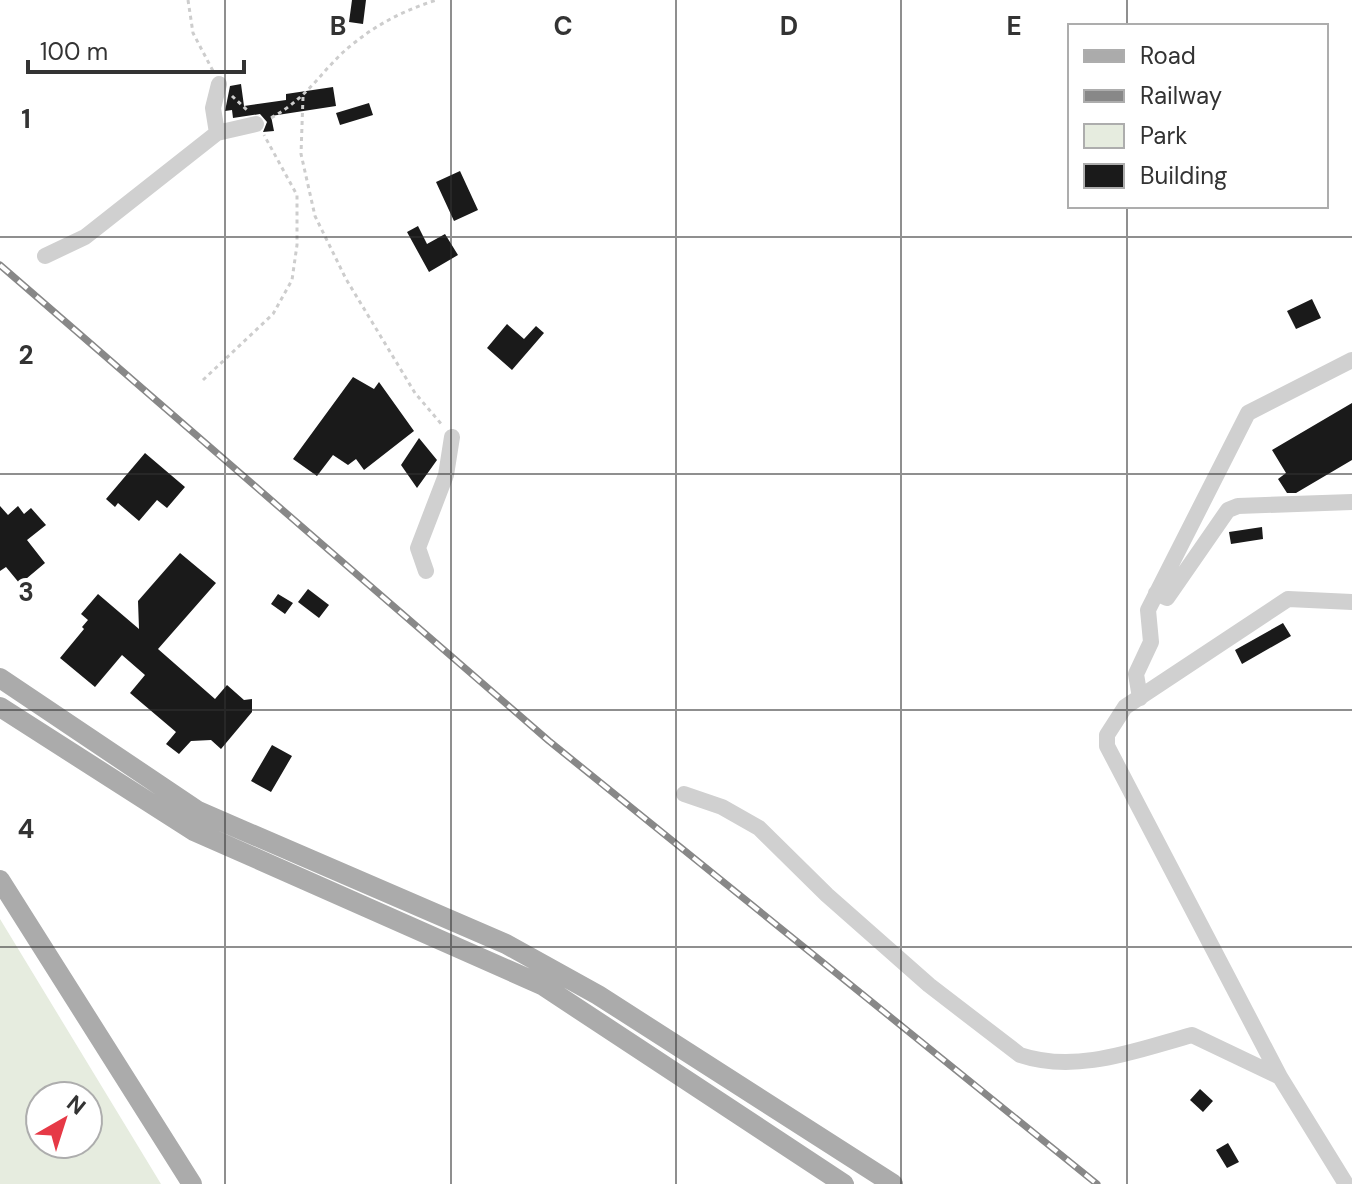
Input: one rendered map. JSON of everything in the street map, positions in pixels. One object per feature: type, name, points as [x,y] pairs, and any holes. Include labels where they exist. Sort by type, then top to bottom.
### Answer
[{"type":"main road","points":[[0,678],[198,811],[506,944],[598,995],[893,1184]]},
{"type":"main road","points":[[0,707],[194,831],[542,985],[844,1184]]},
{"type":"main road","points":[[0,880],[192,1184]]},
{"type":"street","points":[[217,133],[213,108],[219,84]]},
{"type":"street","points":[[45,256],[85,237],[217,133],[258,123]]},
{"type":"street","points":[[1140,698],[1136,674],[1151,642],[1148,610],[1248,413],[1352,360]]},
{"type":"street","points":[[426,571],[418,548],[446,475],[452,437]]},
{"type":"street","points":[[1156,593],[1167,598],[1228,510],[1238,506],[1352,502]]},
{"type":"street","points":[[1346,1184],[1280,1077],[1107,746],[1107,735],[1125,707],[1288,599],[1352,602]]},
{"type":"street","points":[[684,794],[722,807],[759,828],[827,895],[929,985],[1020,1055],[1037,1061],[1095,1061],[1192,1035],[1280,1077]]},
{"type":"path","points":[[188,0],[193,33],[219,84],[258,123],[297,195],[297,245],[292,280],[273,314],[203,380]]},
{"type":"path","points":[[258,123],[303,97],[352,44],[404,10],[437,0]]},
{"type":"path","points":[[303,97],[301,154],[315,216],[346,279],[415,393],[452,437]]},
{"type":"green space","points":[[0,919],[98,1080],[24,1080],[24,1160],[104,1160],[104,1090],[161,1184],[0,1184]]},
{"type":"building","points":[[352,0],[366,0],[363,24],[349,22]]},
{"type":"building","points":[[241,84],[244,106],[286,100],[286,94],[333,87],[336,106],[271,116],[274,131],[263,132],[267,122],[260,114],[233,118],[232,110],[225,111],[230,86]]},
{"type":"building","points":[[369,103],[373,115],[340,125],[336,113]]},
{"type":"building","points":[[460,171],[478,210],[454,221],[436,182]]},
{"type":"building","points":[[418,226],[427,244],[445,234],[458,255],[429,272],[407,232]]},
{"type":"building","points":[[1312,299],[1321,318],[1296,329],[1287,311]]},
{"type":"building","points":[[507,324],[524,339],[536,326],[544,333],[512,370],[487,348]]},
{"type":"building","points":[[353,377],[374,389],[379,382],[414,431],[364,470],[356,459],[348,465],[333,455],[317,476],[293,459]]},
{"type":"building","points":[[1352,403],[1352,460],[1296,493],[1287,493],[1278,479],[1286,473],[1272,450]]},
{"type":"building","points":[[419,438],[437,460],[417,488],[401,465]]},
{"type":"building","points":[[145,453],[185,487],[167,508],[157,500],[139,521],[118,503],[115,507],[106,499]]},
{"type":"building","points":[[0,506],[8,515],[18,506],[24,514],[31,508],[46,525],[27,540],[45,563],[20,584],[6,567],[0,571]]},
{"type":"building","points":[[1262,527],[1263,539],[1231,544],[1229,532]]},
{"type":"building","points":[[180,553],[216,583],[158,649],[215,699],[227,685],[244,700],[252,699],[252,712],[221,749],[211,740],[191,741],[179,754],[166,744],[176,732],[130,693],[145,675],[122,655],[95,687],[60,658],[84,629],[82,627],[88,620],[81,614],[98,594],[139,629],[138,601]]},
{"type":"building","points":[[308,589],[329,605],[319,618],[298,602]]},
{"type":"building","points":[[278,594],[293,603],[285,614],[271,604]]},
{"type":"building","points":[[1283,623],[1291,636],[1242,664],[1235,650]]},
{"type":"building","points":[[272,745],[292,756],[271,792],[251,781]]},
{"type":"building","points":[[1200,1089],[1213,1101],[1203,1112],[1190,1100]]},
{"type":"building","points":[[1228,1143],[1239,1162],[1227,1168],[1216,1150]]},
{"type":"railway","points":[[0,265],[549,741],[1097,1184]]}]
